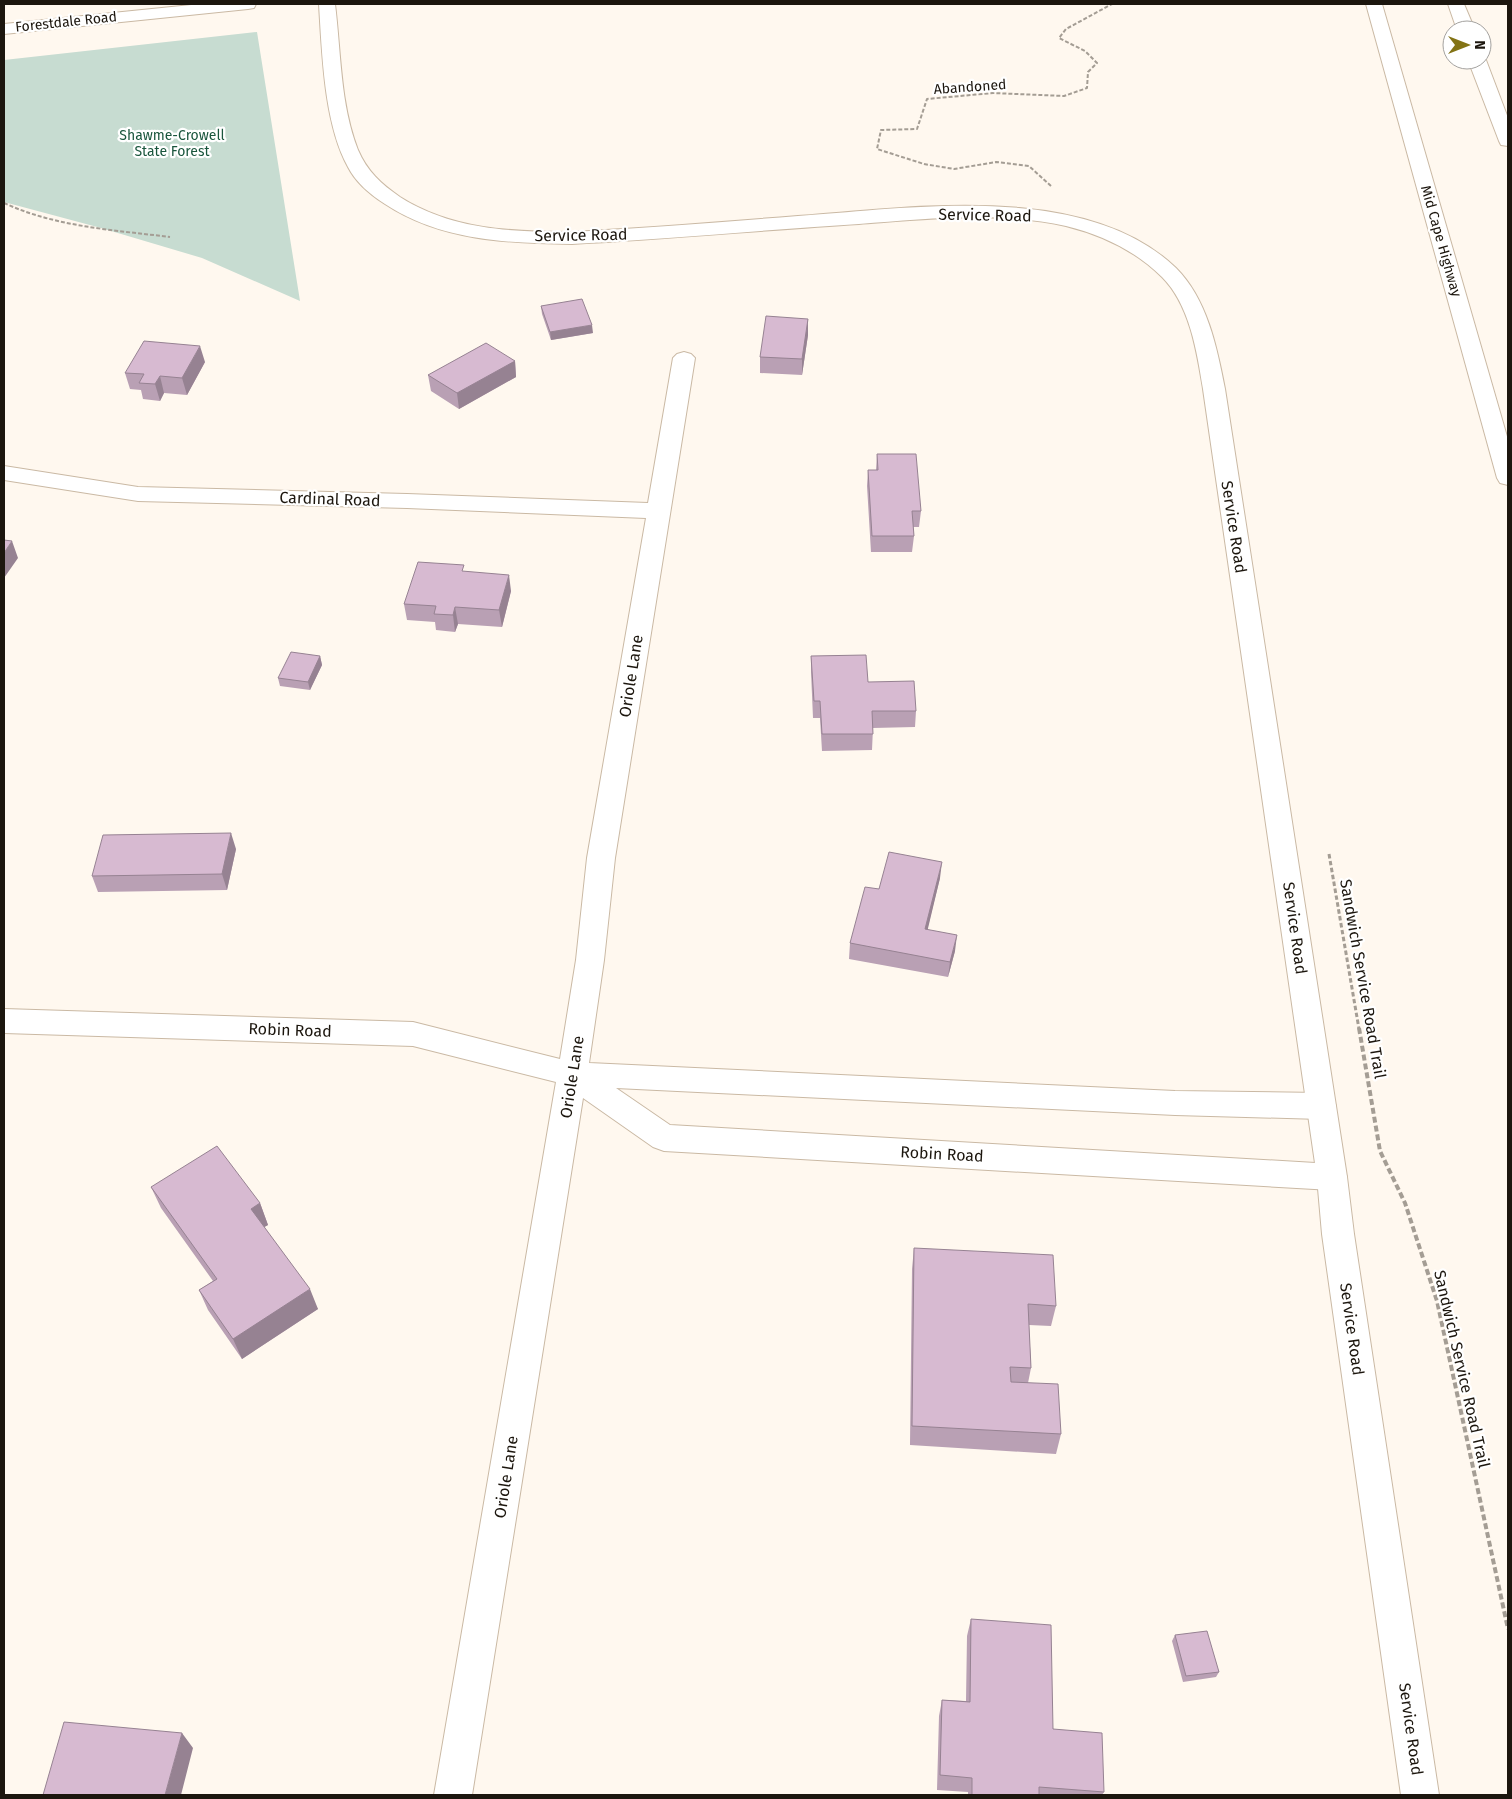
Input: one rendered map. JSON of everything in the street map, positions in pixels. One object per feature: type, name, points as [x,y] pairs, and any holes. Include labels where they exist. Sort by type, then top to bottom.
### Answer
[{"type":"main road","name":"Forestdale Road","points":[[4,29],[248,4]]},
{"type":"main road","name":"Service Road","points":[[327,4],[339,109],[343,130],[357,167],[369,182],[386,197],[404,210],[427,220],[456,229],[484,234],[557,237],[645,233],[896,215],[1007,212],[1061,220],[1114,236],[1154,259],[1170,273],[1182,289],[1191,306],[1208,356],[1332,1177],[1340,1244],[1420,1795]]},
{"type":"main road","name":"Mid Cape Highway","points":[[1374,4],[1508,478]]},
{"type":"main road","points":[[1456,4],[1462,20]]},
{"type":"main road","points":[[1482,70],[1508,141]]},
{"type":"main road","name":"Oriole Lane","points":[[453,1795],[572,1074],[590,960],[601,858],[684,358]]},
{"type":"main road","name":"Cardinal Road","points":[[4,473],[138,494],[397,500],[478,505],[658,511]]},
{"type":"main road","name":"Robin Road","points":[[4,1022],[413,1034],[572,1074],[1165,1102],[1321,1106]]},
{"type":"main road","name":"Robin Road","points":[[572,1074],[664,1138],[1332,1177]]},
{"type":"path","name":"Abandoned","points":[[1051,186],[1029,166],[996,162],[954,169],[915,161],[877,149],[881,130],[917,129],[927,99],[993,93],[1064,96],[1087,88],[1088,72],[1097,63],[1085,51],[1059,38],[1066,30],[1112,4]]},
{"type":"path","points":[[4,203],[18,211],[80,225],[170,237]]},
{"type":"path","name":"Sandwich Service Road Trail","points":[[1329,854],[1380,1151],[1405,1203],[1436,1300],[1508,1629]]},
{"type":"green space","name":"Shawme-Crowell State Forest","points":[[257,32],[300,301],[202,258],[4,202],[4,60]]},
{"type":"building","points":[[582,299],[592,325],[550,332],[541,306]]},
{"type":"building","points":[[766,316],[808,319],[802,359],[760,357]]},
{"type":"building","points":[[144,341],[200,346],[182,378],[160,376],[155,384],[139,383],[144,374],[125,373]]},
{"type":"building","points":[[486,343],[515,361],[457,393],[428,375]]},
{"type":"building","points":[[877,454],[916,454],[921,511],[912,511],[914,536],[872,536],[868,470],[878,470]]},
{"type":"building","points":[[4,540],[12,541],[4,553]]},
{"type":"building","points":[[418,562],[464,565],[462,571],[509,575],[499,610],[455,607],[453,615],[434,614],[436,606],[404,604]]},
{"type":"building","points":[[291,652],[320,656],[308,682],[278,678]]},
{"type":"building","points":[[866,655],[868,682],[914,681],[916,711],[872,711],[873,734],[822,734],[820,701],[814,701],[811,656]]},
{"type":"building","points":[[231,833],[222,874],[92,876],[103,835]]},
{"type":"building","points":[[889,852],[942,862],[925,929],[957,935],[950,962],[850,943],[865,887],[879,889]]},
{"type":"building","points":[[217,1146],[260,1203],[251,1209],[310,1289],[233,1339],[199,1290],[217,1279],[151,1187]]},
{"type":"building","points":[[914,1248],[1053,1255],[1056,1306],[1028,1304],[1031,1368],[1010,1367],[1011,1382],[1058,1384],[1061,1434],[912,1426]]},
{"type":"building","points":[[971,1619],[1051,1625],[1053,1729],[1102,1733],[1104,1792],[1039,1787],[1039,1795],[972,1795],[972,1778],[940,1775],[942,1700],[970,1702]]},
{"type":"building","points":[[1207,1631],[1219,1672],[1186,1676],[1175,1635]]},
{"type":"building","points":[[64,1722],[182,1733],[165,1795],[43,1795]]}]
